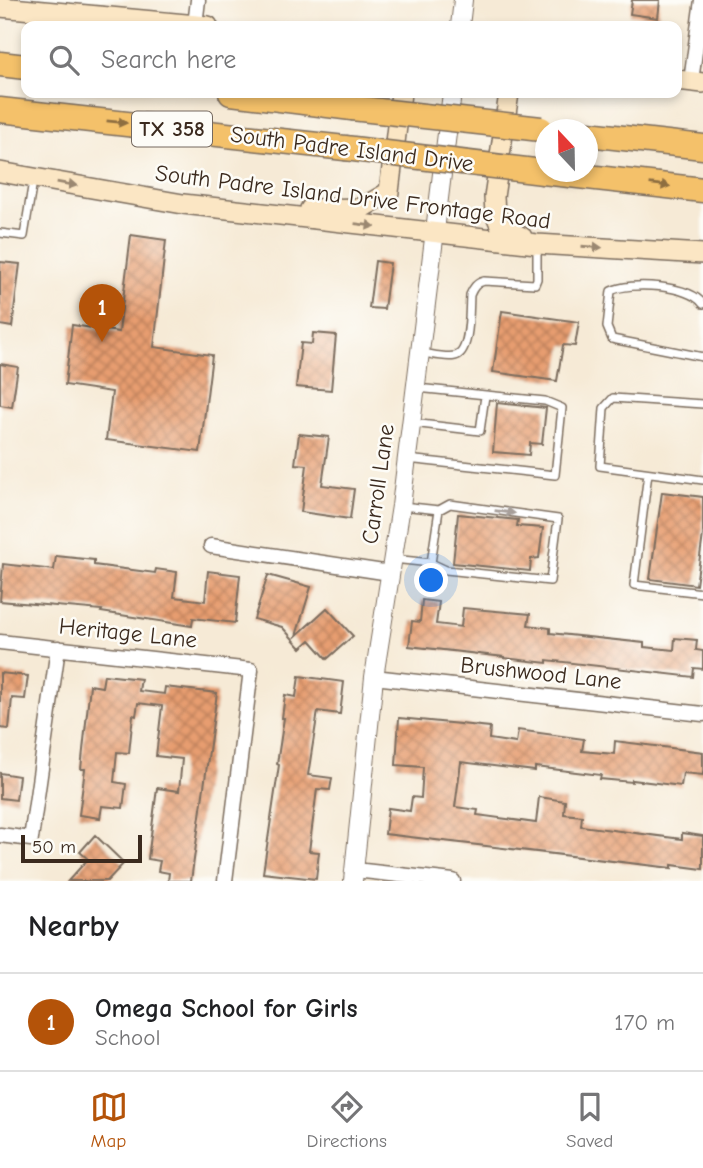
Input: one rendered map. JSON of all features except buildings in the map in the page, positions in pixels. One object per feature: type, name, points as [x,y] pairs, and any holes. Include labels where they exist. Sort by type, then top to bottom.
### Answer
[{"type":"highway","points":[[0,64],[21,66]]},
{"type":"highway","name":"South Padre Island Drive","points":[[271,98],[535,128]]},
{"type":"highway","name":"South Padre Island Drive","points":[[0,110],[703,190]]},
{"type":"highway","points":[[598,135],[703,147]]},
{"type":"main road","points":[[0,8],[154,21]]},
{"type":"main road","points":[[239,211],[362,208],[389,192],[400,98]]},
{"type":"main road","points":[[508,98],[494,197],[495,213],[502,227],[537,244]]},
{"type":"main road","name":"South Padre Island Drive Frontage Road","points":[[0,172],[183,204],[239,211],[537,244],[703,254]]},
{"type":"street","points":[[198,0],[201,21]]},
{"type":"street","points":[[461,21],[464,0]]},
{"type":"street","points":[[690,81],[702,0]]},
{"type":"street","name":"Carroll Lane","points":[[354,876],[374,677],[401,506],[451,98]]},
{"type":"street","points":[[211,546],[392,566]]},
{"type":"street","name":"Heritage Lane","points":[[0,642],[251,670],[225,881]]},
{"type":"street","points":[[0,835],[31,839],[58,648]]},
{"type":"street","name":"Brushwood Lane","points":[[374,677],[703,714]]},
{"type":"street","points":[[354,876],[453,881]]},
{"type":"lane","points":[[0,233],[24,236],[33,178]]},
{"type":"lane","points":[[419,353],[455,356],[460,354],[467,341],[470,295],[473,288],[478,282],[484,281],[535,284],[537,244]]},
{"type":"lane","points":[[703,304],[699,298],[678,290],[635,285],[619,287],[611,291],[607,327],[612,339],[703,357]]},
{"type":"lane","points":[[407,459],[555,475],[562,408],[545,401],[415,388]]},
{"type":"lane","points":[[411,423],[480,431],[485,396]]},
{"type":"lane","points":[[703,404],[613,398],[604,408],[600,466],[703,481]]},
{"type":"lane","points":[[648,473],[634,585],[703,593]]},
{"type":"lane","points":[[392,566],[431,564],[446,570],[550,581],[558,519],[450,504],[439,510],[401,506]]},
{"type":"lane","points":[[431,564],[439,510]]},
{"type":"place","name":"Omega School for Girls","points":[[102,342]]}]
